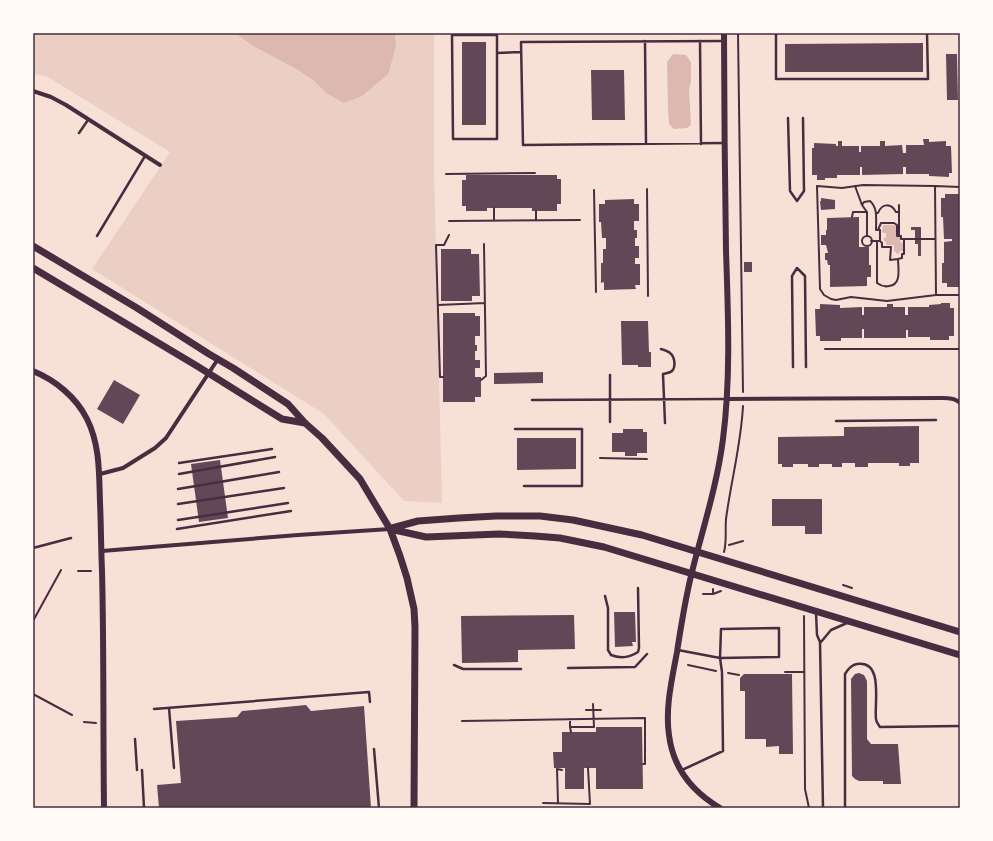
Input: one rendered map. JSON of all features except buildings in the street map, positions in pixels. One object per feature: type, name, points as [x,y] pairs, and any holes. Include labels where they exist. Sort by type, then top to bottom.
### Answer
[{"type":"main road","points":[[33,246],[137,308],[288,404],[360,479],[390,528],[407,578],[415,619],[414,808]]},
{"type":"main road","points":[[33,268],[209,373],[282,419],[305,423]]},
{"type":"main road","points":[[390,528],[418,521],[496,516],[540,516],[608,526],[960,632]]},
{"type":"main road","points":[[390,528],[426,537],[498,534],[535,536],[560,538],[604,547],[960,655]]},
{"type":"street","points":[[720,808],[708,801],[694,789],[681,770],[672,753],[668,719],[670,693],[691,574],[698,552],[720,462],[727,399],[728,345],[724,33]]},
{"type":"street","points":[[33,91],[51,97],[160,165]]},
{"type":"street","points":[[100,474],[123,468],[161,444],[218,359]]},
{"type":"street","points":[[33,371],[64,390],[72,398],[86,417],[99,458],[102,551],[104,808]]},
{"type":"street","points":[[727,399],[942,398],[952,399],[960,403]]},
{"type":"street","points":[[102,551],[298,534],[390,528]]},
{"type":"lane","points":[[776,33],[776,79],[928,79],[927,33]]},
{"type":"lane","points":[[452,35],[496,35],[497,53],[498,139],[452,139],[452,35]]},
{"type":"lane","points":[[645,41],[646,144]]},
{"type":"lane","points":[[700,41],[701,144]]},
{"type":"lane","points":[[724,41],[521,42],[521,52],[523,145],[725,143]]},
{"type":"lane","points":[[497,53],[521,52]]},
{"type":"lane","points":[[788,118],[790,191],[797,201],[804,191],[803,118]]},
{"type":"lane","points":[[79,134],[88,119]]},
{"type":"lane","points":[[97,236],[146,155]]},
{"type":"lane","points":[[793,367],[792,276],[797,268],[805,276],[806,367]]},
{"type":"lane","points":[[661,349],[670,353],[674,359],[675,365],[670,373],[663,374],[665,423]]},
{"type":"lane","points":[[610,375],[610,422]]},
{"type":"lane","points":[[532,400],[727,399]]},
{"type":"lane","points":[[836,421],[936,420]]},
{"type":"lane","points":[[515,429],[582,429],[582,486],[524,486]]},
{"type":"lane","points":[[179,464],[272,449]]},
{"type":"lane","points":[[178,474],[275,457]]},
{"type":"lane","points":[[178,489],[279,472]]},
{"type":"lane","points":[[178,504],[284,488]]},
{"type":"lane","points":[[178,520],[288,503]]},
{"type":"lane","points":[[178,528],[291,511]]},
{"type":"lane","points":[[33,548],[71,538]]},
{"type":"lane","points":[[604,596],[608,608],[608,650],[611,655],[619,658],[631,656],[638,652],[639,648],[638,588]]},
{"type":"lane","points":[[816,612],[817,635],[820,642],[823,808]]},
{"type":"lane","points":[[820,642],[835,627],[851,622]]},
{"type":"lane","points":[[677,650],[720,658],[779,657],[779,628],[721,629],[720,658],[722,672],[723,751],[681,770]]},
{"type":"lane","points":[[568,668],[635,667],[647,654]]},
{"type":"lane","points":[[845,808],[845,674],[848,668],[856,664],[867,665],[873,670],[875,679],[876,721],[880,727],[960,726]]},
{"type":"lane","points":[[454,665],[463,669],[521,669]]},
{"type":"lane","points":[[154,708],[368,692],[370,702]]},
{"type":"lane","points":[[169,708],[174,768]]},
{"type":"lane","points":[[135,739],[137,770]]},
{"type":"lane","points":[[374,750],[379,808]]},
{"type":"lane","points":[[142,770],[144,808]]},
{"type":"path","points":[[738,33],[743,389]]},
{"type":"path","points":[[446,174],[535,173]]},
{"type":"path","points":[[960,187],[863,185],[842,188],[817,186],[820,289],[824,295],[836,300],[851,297],[887,301],[936,295],[960,295]]},
{"type":"path","points":[[855,186],[862,205],[867,212],[867,236],[870,237],[871,241]]},
{"type":"path","points":[[935,186],[936,295]]},
{"type":"path","points":[[648,189],[648,296]]},
{"type":"path","points":[[594,190],[596,292]]},
{"type":"path","points":[[862,205],[864,202],[870,201],[873,204],[876,213],[876,230],[880,230],[878,241],[877,283],[892,286],[896,284],[898,279],[898,259],[890,260],[891,247],[882,247],[882,243],[878,241],[871,241],[869,245],[863,243],[862,239],[867,236]]},
{"type":"path","points":[[876,213],[878,213],[880,208],[884,205],[890,205],[896,212],[899,212]]},
{"type":"path","points":[[899,205],[899,236]]},
{"type":"path","points":[[494,208],[494,220]]},
{"type":"path","points":[[536,211],[536,220]]},
{"type":"path","points":[[852,217],[853,212],[867,212]]},
{"type":"path","points":[[449,221],[580,220]]},
{"type":"path","points":[[876,223],[894,223],[897,225],[897,236],[900,236],[901,240],[935,239]]},
{"type":"path","points":[[878,230],[881,223]]},
{"type":"path","points":[[443,377],[440,377],[436,245],[444,245],[449,235]]},
{"type":"path","points":[[898,259],[902,258],[902,254],[904,254],[904,239]]},
{"type":"path","points":[[481,380],[486,376],[484,244]]},
{"type":"path","points":[[438,305],[485,303]]},
{"type":"path","points":[[825,349],[960,349]]},
{"type":"path","points":[[724,550],[726,541],[726,520],[737,458],[742,409]]},
{"type":"path","points":[[600,458],[647,459]]},
{"type":"path","points":[[729,545],[743,540]]},
{"type":"path","points":[[33,621],[61,570]]},
{"type":"path","points":[[78,571],[91,571]]},
{"type":"path","points":[[843,585],[852,588]]},
{"type":"path","points":[[703,594],[713,594],[722,591]]},
{"type":"path","points":[[804,616],[805,789],[809,808]]},
{"type":"path","points":[[688,665],[739,675]]},
{"type":"path","points":[[785,672],[804,672]]},
{"type":"path","points":[[33,694],[72,715]]},
{"type":"path","points":[[570,727],[594,727],[593,704]]},
{"type":"path","points":[[586,710],[601,710]]},
{"type":"path","points":[[462,721],[645,718],[645,764],[642,764]]},
{"type":"path","points":[[570,719],[571,732]]},
{"type":"path","points":[[84,722],[96,722]]},
{"type":"path","points":[[543,803],[590,804],[588,768]]},
{"type":"path","points":[[558,803],[557,770],[562,770]]},
{"type":"shaded area","points":[[33,33],[235,33],[253,46],[298,70],[314,81],[326,93],[396,46],[395,33],[434,33],[434,165],[442,503],[404,501],[324,414],[92,269],[170,152],[46,76],[33,74]]},
{"type":"shaded area","points":[[235,33],[395,33],[396,46],[388,74],[362,96],[344,103],[326,93],[314,81],[298,70],[253,46]]},
{"type":"shaded area","points":[[673,54],[686,55],[691,62],[691,81],[689,90],[691,125],[687,128],[674,129],[669,124],[667,62]]},
{"type":"shaded area","points":[[883,225],[896,225],[896,237],[900,237],[900,242],[903,243],[903,251],[900,251],[899,254],[894,251],[894,245],[886,245],[886,242],[883,240],[886,237],[886,233],[883,233],[882,231]]}]
